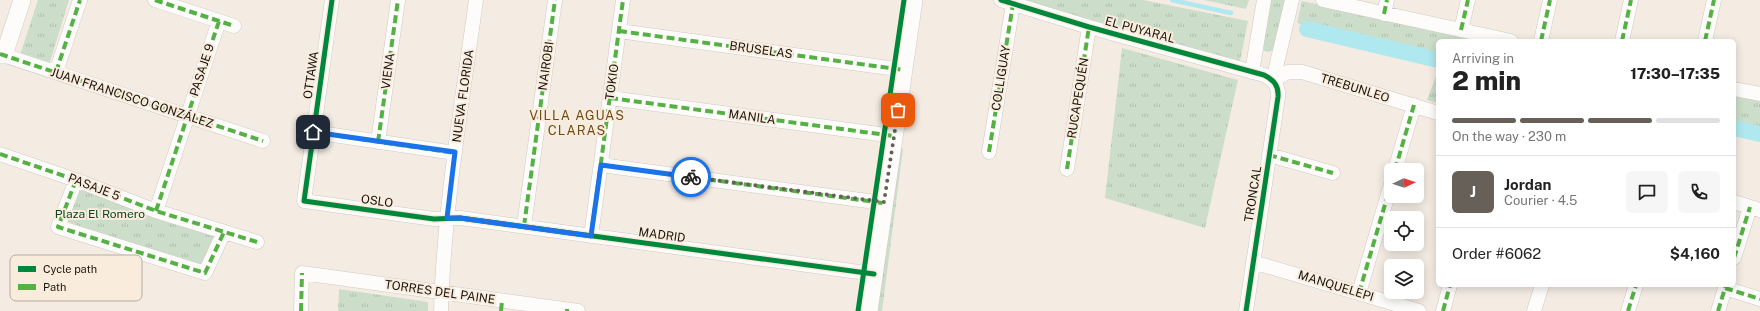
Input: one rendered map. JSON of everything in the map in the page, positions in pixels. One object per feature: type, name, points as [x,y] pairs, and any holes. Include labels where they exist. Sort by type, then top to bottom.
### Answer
[{"type":"street","points":[[1,58],[22,0]]},
{"type":"street","points":[[56,72],[80,0]]},
{"type":"street","points":[[155,0],[176,3],[218,21],[234,26]]},
{"type":"street","name":"OTTAWA","points":[[304,201],[332,0]]},
{"type":"street","name":"VIENA","points":[[378,142],[398,0]]},
{"type":"street","name":"NUEVA FLORIDA","points":[[441,311],[441,292],[447,218],[476,0]]},
{"type":"street","name":"NAIROBI","points":[[524,226],[555,0]]},
{"type":"street","name":"TOKIO","points":[[591,236],[623,0]]},
{"type":"street","points":[[869,311],[914,0]]},
{"type":"street","points":[[1252,72],[1264,0]]},
{"type":"street","name":"TRONCAL","points":[[1246,311],[1278,93],[1273,80],[1292,0]]},
{"type":"street","points":[[1323,0],[1501,39]]},
{"type":"street","points":[[1384,14],[1387,0]]},
{"type":"street","points":[[1461,30],[1468,0]]},
{"type":"street","points":[[1541,39],[1550,0]]},
{"type":"street","points":[[1622,39],[1631,0]]},
{"type":"street","points":[[1705,39],[1714,0]]},
{"type":"street","name":"EL PUYARAL","points":[[1007,2],[1089,27],[1264,75],[1273,80]]},
{"type":"street","name":"COLLIGUAY","points":[[989,152],[1007,2]]},
{"type":"street","name":"PASAJE 9","points":[[156,211],[218,21]]},
{"type":"street","name":"RUCAPEQUÉN","points":[[1067,169],[1089,27]]},
{"type":"street","name":"BRUSELAS","points":[[619,30],[904,70]]},
{"type":"street","name":"JUAN FRANCISCO GONZÁLEZ","points":[[1,58],[56,72],[263,141]]},
{"type":"street","name":"TREBUNLEO","points":[[1273,80],[1288,72],[1302,72],[1436,112]]},
{"type":"street","points":[[1736,89],[1760,94]]},
{"type":"street","name":"MANILA","points":[[610,98],[894,136]]},
{"type":"street","points":[[1397,163],[1414,105]]},
{"type":"street","points":[[313,132],[455,152]]},
{"type":"street","name":"PASAJE 5","points":[[0,154],[76,180],[156,211],[257,242]]},
{"type":"street","points":[[1269,155],[1333,173]]},
{"type":"street","points":[[601,165],[884,202]]},
{"type":"street","points":[[76,180],[58,227],[205,273],[224,232]]},
{"type":"street","name":"OSLO","points":[[304,201],[434,219],[447,218]]},
{"type":"street","points":[[1359,293],[1385,203]]},
{"type":"street","points":[[1736,203],[1755,209],[1736,253]]},
{"type":"street","name":"MADRID","points":[[447,218],[460,218],[524,226],[874,274]]},
{"type":"street","name":"MANQUELEPI","points":[[1253,262],[1419,311]]},
{"type":"street","name":"TORRES DEL PAINE","points":[[301,311],[302,273],[441,292],[502,306],[570,310]]},
{"type":"street","points":[[1443,311],[1449,287]]},
{"type":"street","points":[[1534,311],[1541,287]]},
{"type":"street","points":[[1628,311],[1635,287]]},
{"type":"street","points":[[1718,311],[1725,287],[1760,299]]},
{"type":"green space","points":[[38,0],[69,0],[49,65],[19,58]]},
{"type":"green space","points":[[1020,0],[1143,0],[1248,21],[1240,61]]},
{"type":"green space","points":[[1204,0],[1249,0],[1246,9]]},
{"type":"green space","points":[[1271,0],[1286,0],[1275,49],[1269,52],[1264,51],[1263,47]]},
{"type":"green space","points":[[1302,1],[1479,39],[1436,39],[1436,55],[1297,23]]},
{"type":"green space","points":[[1122,48],[1238,80],[1205,228],[1105,198]]},
{"type":"green space","points":[[1436,76],[1436,102],[1427,100]]},
{"type":"green space","points":[[1736,94],[1760,99],[1760,128],[1736,122]]},
{"type":"green space","points":[[897,147],[903,149],[882,311],[874,311]]},
{"type":"green space","name":"Plaza El Romero","points":[[80,188],[215,236],[201,265],[67,222]]},
{"type":"green space","points":[[339,289],[428,302],[428,311],[338,311]]},
{"type":"waterway","points":[[1172,0],[1231,13]]},
{"type":"waterway","points":[[1307,29],[1436,60]]},
{"type":"waterway","points":[[1736,128],[1760,134]]},
{"type":"marked path","points":[[56,72],[80,0]]},
{"type":"marked path","points":[[155,0],[234,26]]},
{"type":"marked path","points":[[378,142],[398,0]]},
{"type":"marked path","points":[[524,226],[555,0]]},
{"type":"marked path","points":[[591,236],[623,0]]},
{"type":"marked path","points":[[1384,14],[1387,0]]},
{"type":"marked path","points":[[1461,30],[1468,0]]},
{"type":"marked path","points":[[1541,39],[1550,0]]},
{"type":"marked path","points":[[1622,39],[1631,0]]},
{"type":"marked path","points":[[1705,39],[1714,0]]},
{"type":"marked path","points":[[989,152],[1013,4]]},
{"type":"marked path","points":[[156,211],[219,21]]},
{"type":"marked path","points":[[1067,169],[1089,27]]},
{"type":"marked path","points":[[619,31],[904,70]]},
{"type":"marked path","points":[[0,54],[263,141]]},
{"type":"marked path","points":[[610,98],[894,136]]},
{"type":"marked path","points":[[1397,163],[1414,105]]},
{"type":"marked path","points":[[313,132],[455,153]]},
{"type":"marked path","points":[[0,154],[76,180],[156,211],[257,242]]},
{"type":"marked path","points":[[1269,155],[1333,173]]},
{"type":"marked path","points":[[601,165],[883,203]]},
{"type":"marked path","points":[[76,180],[58,227],[205,273],[224,232]]},
{"type":"marked path","points":[[1359,293],[1385,203]]},
{"type":"marked path","points":[[1736,252],[1750,207]]},
{"type":"marked path","points":[[301,311],[302,273]]},
{"type":"marked path","points":[[1443,311],[1449,287]]},
{"type":"marked path","points":[[1628,311],[1635,287]]},
{"type":"marked path","points":[[1718,311],[1725,287]]},
{"type":"marked path","points":[[1725,288],[1760,299]]},
{"type":"marked path","points":[[501,311],[502,301]]},
{"type":"cycle path","points":[[332,0],[304,201],[434,219],[460,218],[874,274]]},
{"type":"cycle path","points":[[858,311],[904,0]]},
{"type":"cycle path","points":[[1001,0],[1089,27],[1264,75],[1271,79],[1275,84],[1278,90],[1278,97],[1246,311]]},
{"type":"way so far","points":[[691,177],[884,202],[898,110]]},
{"type":"district","name":"VILLA AGUAS CLARAS","points":[[577,122]]},
{"type":"route","points":[[313,132],[455,152],[447,218],[460,218],[591,236],[601,165],[691,177]]}]
